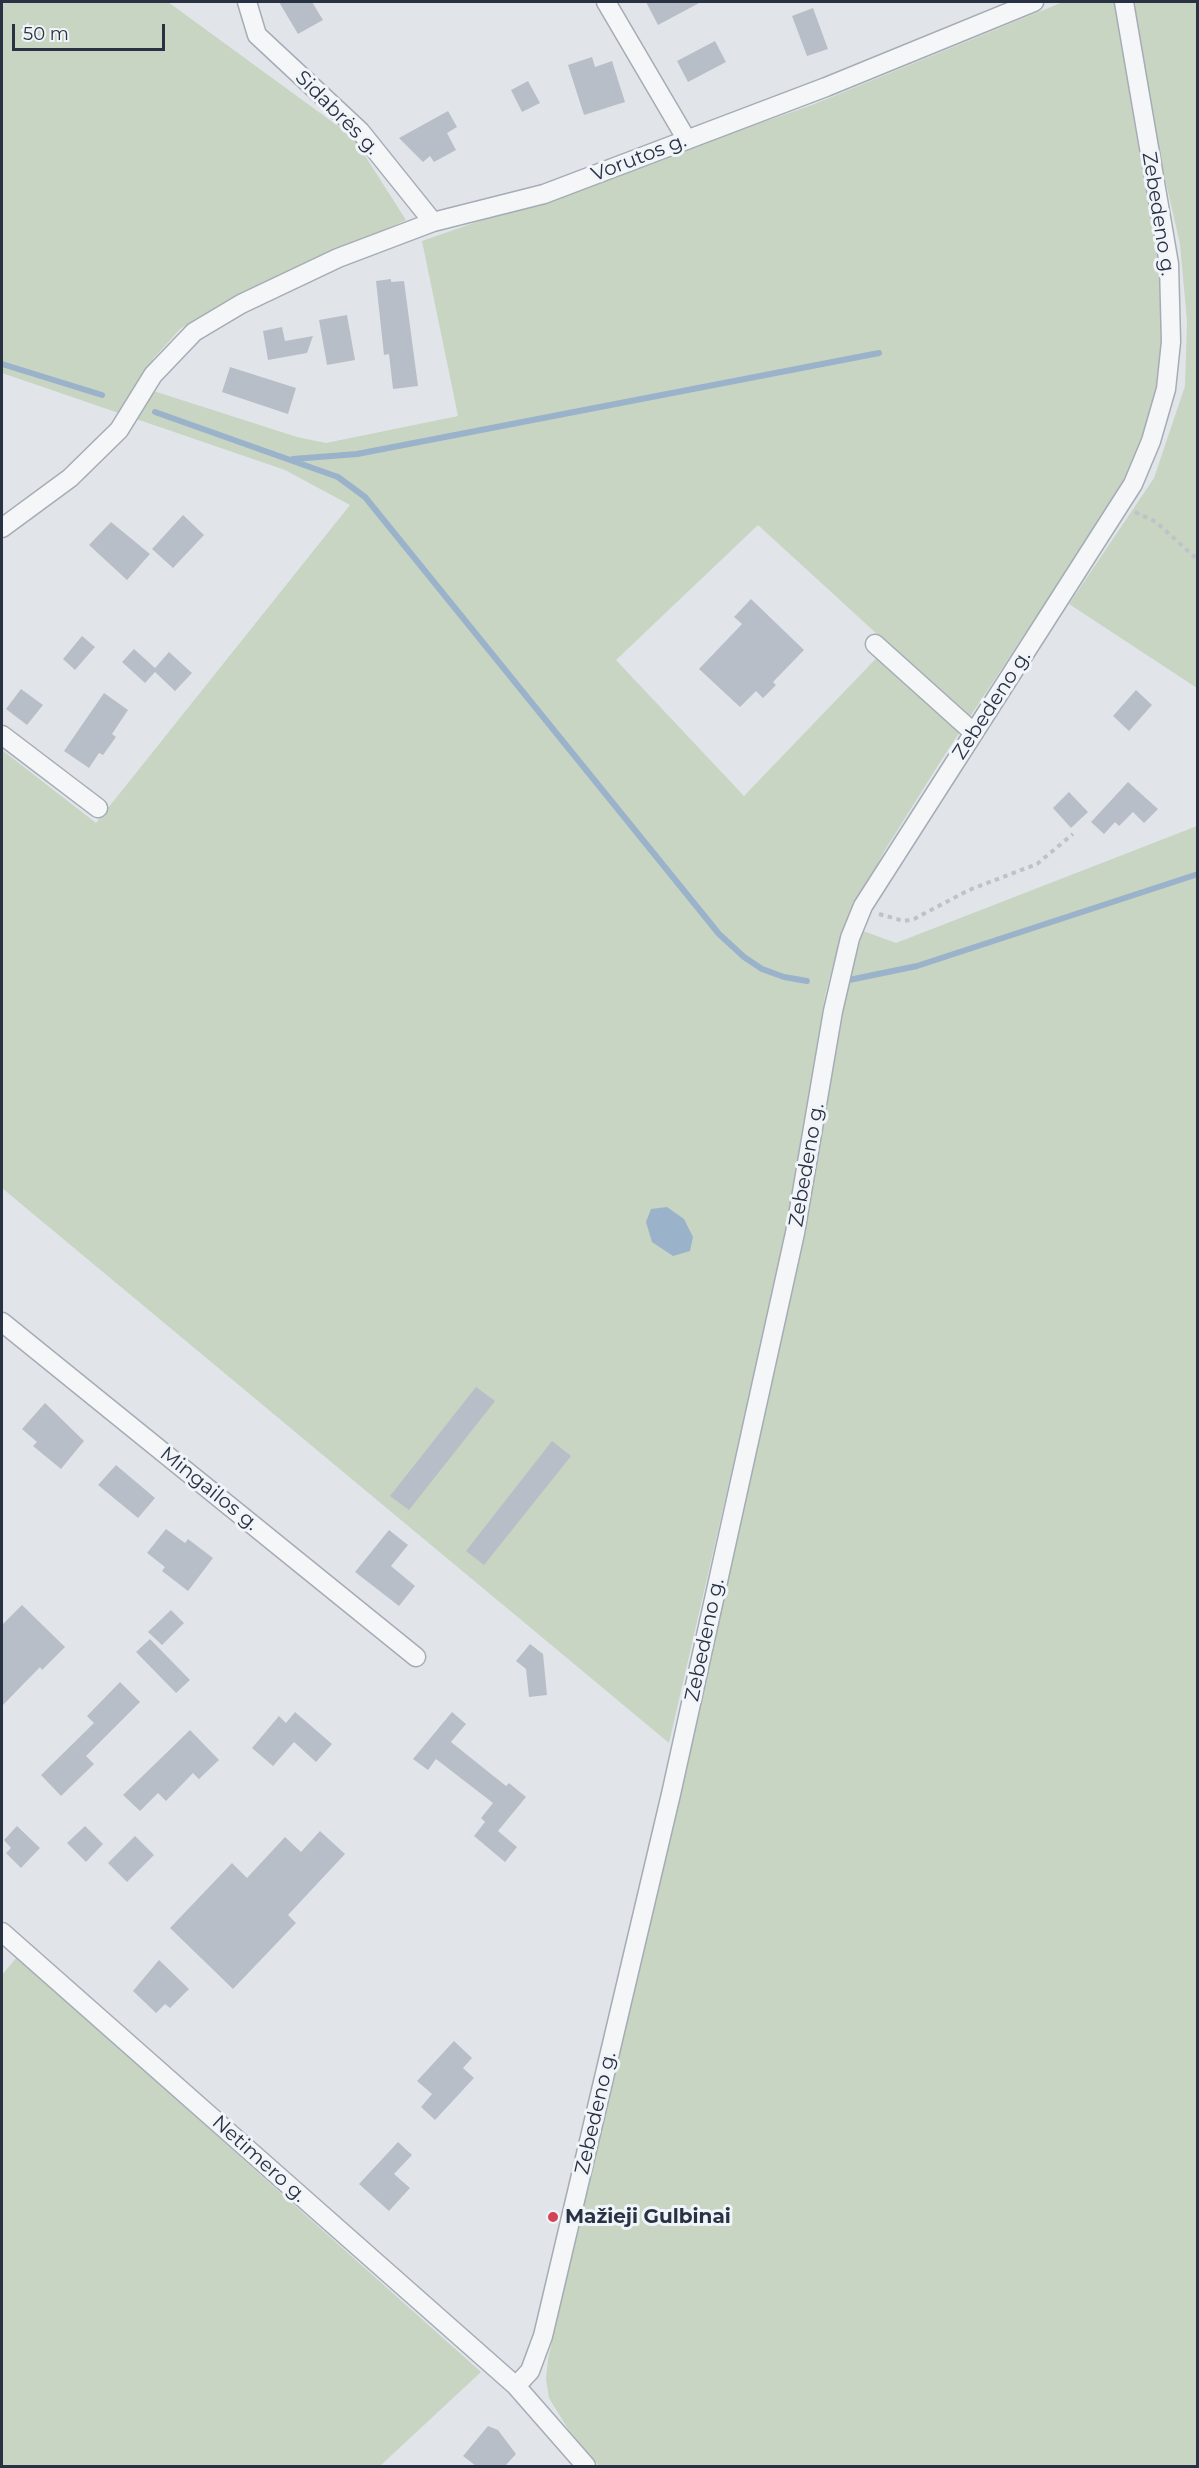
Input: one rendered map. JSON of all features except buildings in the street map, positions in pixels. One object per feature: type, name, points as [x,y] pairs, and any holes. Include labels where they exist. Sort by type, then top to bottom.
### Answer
[{"type":"street","name":"Sidabrės g.","points":[[247,2],[257,35],[360,131],[433,222]]},
{"type":"street","points":[[606,2],[687,140]]},
{"type":"street","name":"Vorutos g.","points":[[2,528],[70,478],[119,430],[153,375],[194,332],[241,304],[338,258],[433,222],[543,194],[826,87],[1034,2]]},
{"type":"street","name":"Zebedeno g.","points":[[516,2386],[530,2371],[543,2336],[669,1806],[795,1233],[833,1011],[850,938],[863,906],[1133,484],[1151,441],[1166,389],[1171,342],[1169,264],[1124,2]]},
{"type":"street","points":[[875,644],[974,733]]},
{"type":"street","points":[[2,735],[98,808]]},
{"type":"street","name":"Mingailos g.","points":[[2,1322],[416,1657]]},
{"type":"street","name":"Netimero g.","points":[[2,1932],[516,2386],[586,2466]]},
{"type":"path","points":[[1120,506],[1156,522],[1197,560]]},
{"type":"path","points":[[863,906],[896,920],[914,919],[969,890],[1036,864],[1074,834]]},
{"type":"green space","points":[[2,2],[168,2],[353,137],[406,220],[211,310],[180,329],[153,359],[138,386],[297,437],[326,443],[458,416],[422,241],[812,105],[1063,2],[1114,2],[1161,280],[1162,360],[1156,404],[1145,443],[1125,482],[942,759],[885,850],[854,909],[833,965],[825,996],[791,1208],[669,1743],[2,1188],[2,750],[96,823],[350,505],[285,470],[2,373]],"holes":[[[758,525],[889,645],[744,796],[616,660]]]},
{"type":"green space","points":[[1135,2],[1197,2],[1197,688],[1069,604],[1154,478],[1185,386],[1187,321],[1180,244],[1137,56]]},
{"type":"green space","points":[[1197,826],[1197,2466],[599,2466],[568,2429],[549,2398],[546,2379],[548,2359],[797,1267],[849,980],[863,931],[896,943]]},
{"type":"green space","points":[[17,1957],[481,2372],[380,2466],[2,2466],[2,1975]]},
{"type":"water","points":[[667,1207],[684,1219],[693,1237],[690,1251],[673,1256],[652,1242],[646,1222],[651,1209]]},
{"type":"waterway","points":[[293,459],[357,454],[879,353]]},
{"type":"waterway","points":[[2,364],[102,395]]},
{"type":"waterway","points":[[155,412],[338,477],[365,497],[719,934],[744,957],[762,969],[784,977],[807,981]]},
{"type":"waterway","points":[[849,980],[917,966],[1198,874]]},
{"type":"place","name":"Mažieji Gulbinai","points":[[553,2217]]}]
